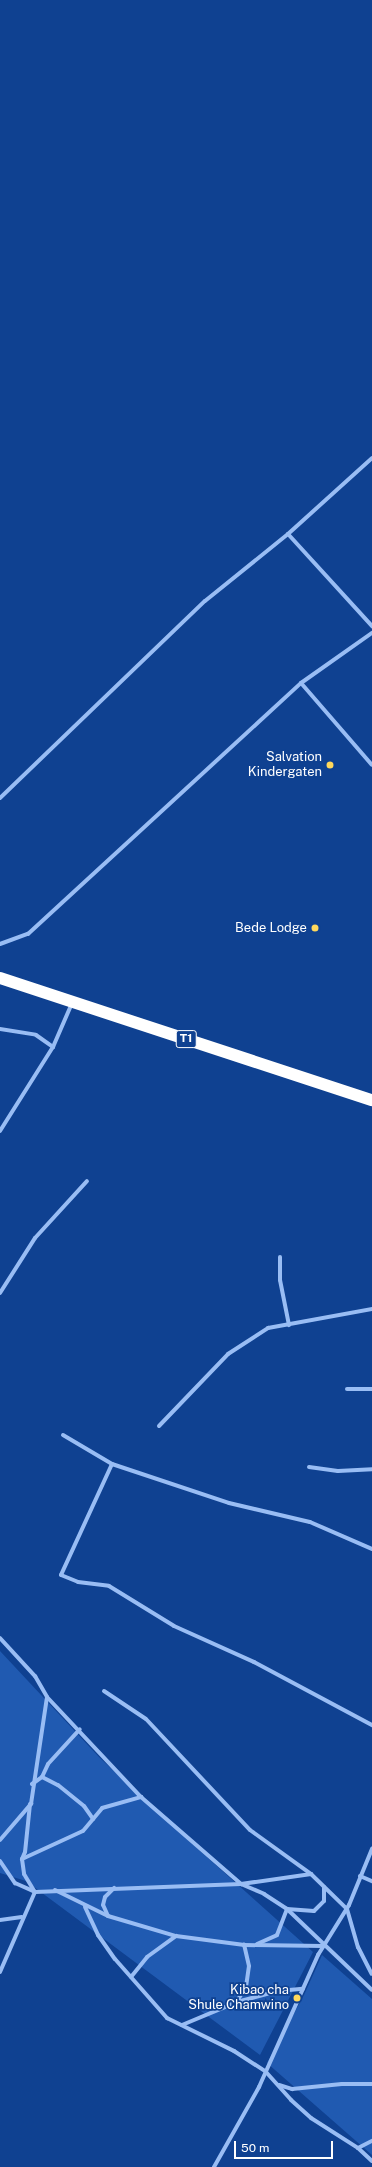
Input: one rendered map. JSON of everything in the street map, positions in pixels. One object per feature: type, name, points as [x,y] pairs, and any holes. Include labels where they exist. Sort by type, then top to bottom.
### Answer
[{"type":"highway","name":"T1","points":[[0,978],[72,1003],[372,1100]]},
{"type":"street","points":[[0,798],[205,601],[288,534],[372,458]]},
{"type":"street","points":[[288,534],[372,626]]},
{"type":"street","points":[[0,944],[28,934],[301,683],[372,633]]},
{"type":"street","points":[[301,683],[372,765]]},
{"type":"street","points":[[0,1131],[53,1047],[72,1003]]},
{"type":"street","points":[[0,1029],[36,1035],[53,1047]]},
{"type":"street","points":[[0,1293],[34,1238],[88,1181]]},
{"type":"street","points":[[280,1257],[280,1280],[290,1325]]},
{"type":"street","points":[[159,1426],[228,1354],[268,1328],[372,1309]]},
{"type":"street","points":[[347,1389],[372,1389]]},
{"type":"street","points":[[63,1435],[112,1464],[229,1503],[310,1522],[372,1549]]},
{"type":"street","points":[[112,1464],[62,1575],[78,1582],[109,1586],[174,1626],[254,1662],[372,1725]]},
{"type":"street","points":[[309,1467],[338,1471],[372,1469]]},
{"type":"street","points":[[0,1638],[35,1676],[47,1697],[80,1729],[141,1797],[241,1884],[264,1894],[287,1909],[323,1946],[372,1990]]},
{"type":"street","points":[[104,1691],[146,1718],[250,1830],[311,1874],[347,1909],[358,1947],[372,1974]]},
{"type":"street","points":[[35,1892],[24,1874],[22,1859],[25,1852],[32,1784],[47,1697]]},
{"type":"street","points":[[32,1784],[42,1777],[48,1764],[80,1729]]},
{"type":"street","points":[[42,1777],[58,1785],[84,1806],[92,1819]]},
{"type":"street","points":[[22,1859],[83,1831],[102,1808],[141,1797]]},
{"type":"street","points":[[0,1840],[30,1804]]},
{"type":"street","points":[[214,2167],[266,2072],[302,1989],[323,1946],[347,1909],[372,1849]]},
{"type":"street","points":[[0,1861],[15,1883],[35,1892],[55,1890],[241,1884],[311,1874]]},
{"type":"street","points":[[360,1876],[372,1881]]},
{"type":"street","points":[[287,1909],[314,1911],[324,1901],[324,1887]]},
{"type":"street","points":[[108,1916],[103,1905],[105,1897],[114,1888]]},
{"type":"street","points":[[55,1890],[85,1907],[108,1916],[176,1936],[255,1945],[323,1946]]},
{"type":"street","points":[[0,1972],[22,1917],[35,1892]]},
{"type":"street","points":[[85,1907],[98,1935],[131,1978],[167,2018],[234,2051],[266,2072],[312,2118],[358,2148],[372,2161]]},
{"type":"street","points":[[255,1945],[277,1935],[287,1909]]},
{"type":"street","points":[[0,1920],[22,1917]]},
{"type":"street","points":[[131,1978],[147,1957],[176,1936]]},
{"type":"street","points":[[237,2002],[246,1988],[249,1966],[244,1944]]},
{"type":"street","points":[[182,2025],[237,2002],[278,1991],[302,1989]]},
{"type":"street","points":[[278,2085],[292,2089],[342,2084],[372,2084]]},
{"type":"street","points":[[358,2148],[372,2141]]},
{"type":"shaded area","points":[[0,1651],[99,1757],[160,1815],[313,1952],[260,2055],[26,1881],[0,1873]]},
{"type":"shaded area","points":[[322,1955],[372,1999],[372,2155],[267,2063],[304,1995]]},
{"type":"place","name":"Salvation Kindergaten","points":[[330,765]]},
{"type":"place","name":"Bede Lodge","points":[[315,928]]},
{"type":"place","name":"Kibao cha Shule Chamwino","points":[[297,1998]]}]
